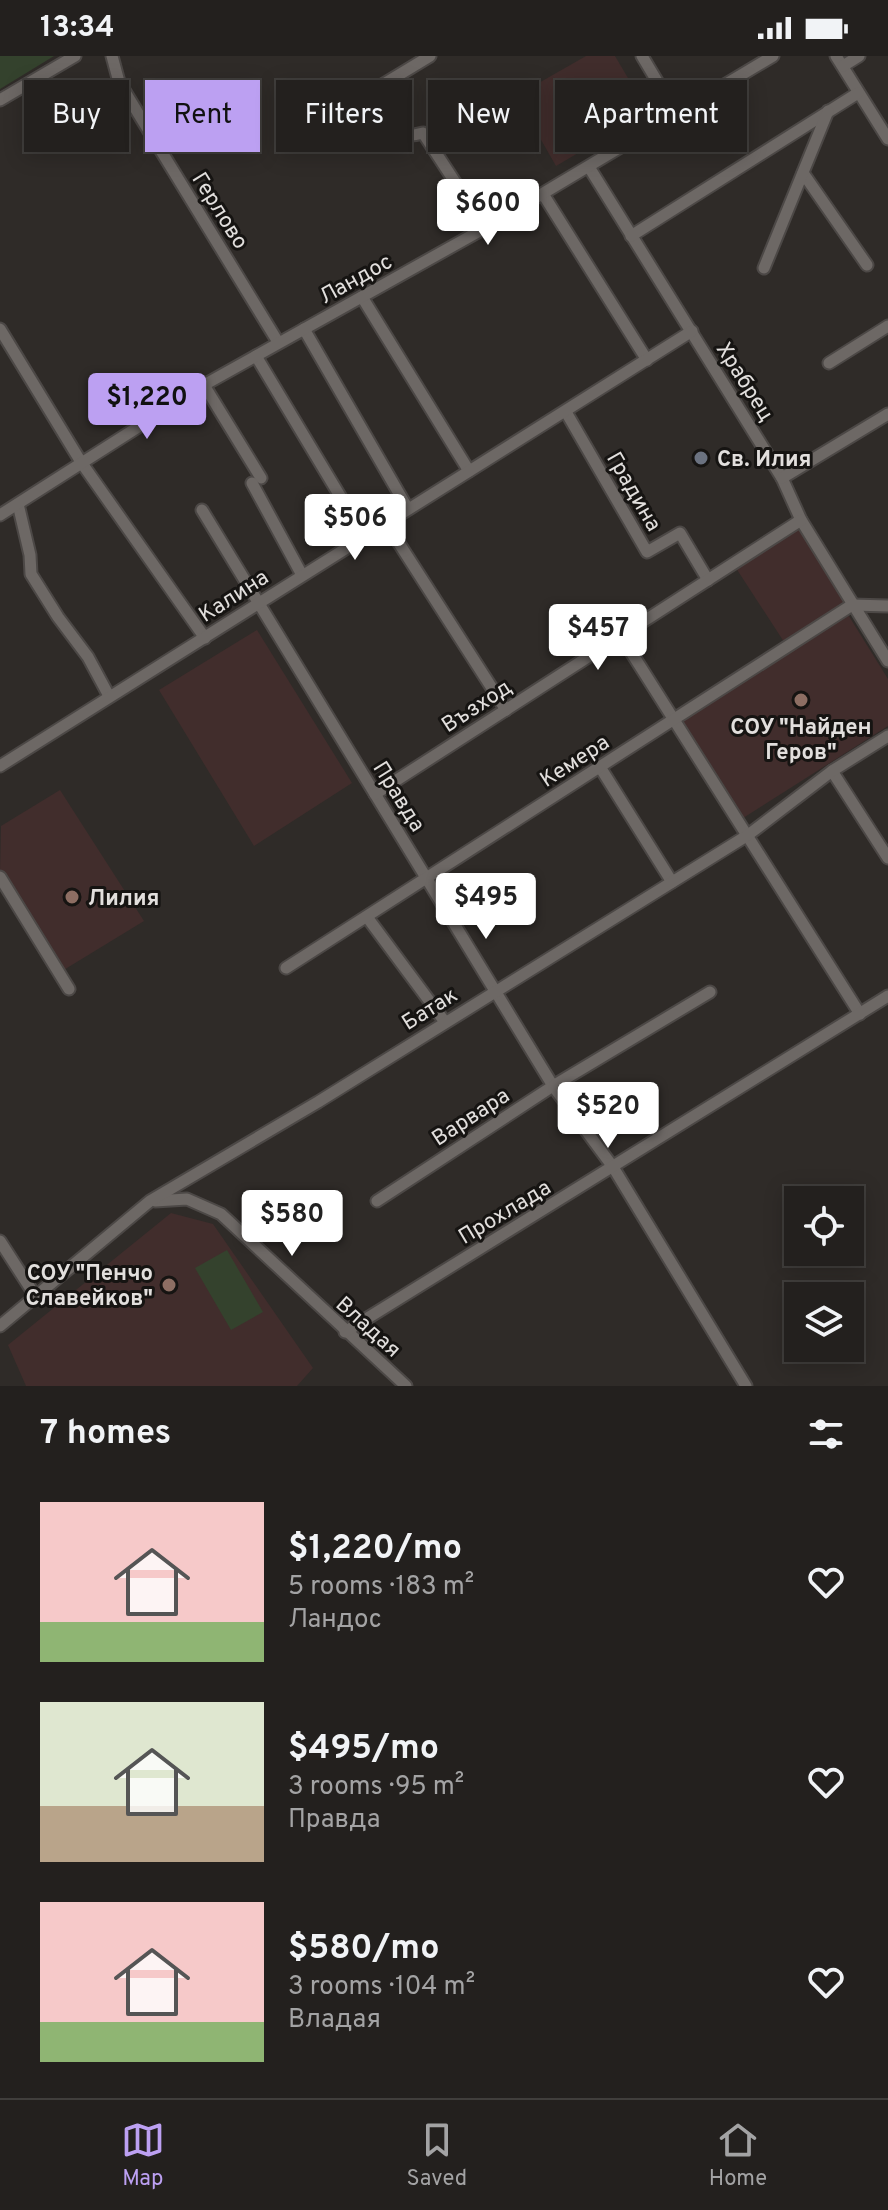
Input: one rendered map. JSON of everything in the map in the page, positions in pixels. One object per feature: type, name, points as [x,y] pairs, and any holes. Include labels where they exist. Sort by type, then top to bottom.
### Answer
[{"type":"street","points":[[0,100],[75,56]]},
{"type":"street","name":"Герлово","points":[[112,56],[119,82],[278,342]]},
{"type":"street","points":[[430,56],[374,90],[368,97],[368,107],[389,133],[402,138],[423,133],[485,228]]},
{"type":"street","points":[[642,56],[656,80]]},
{"type":"street","name":"Ландос","points":[[732,80],[773,56]]},
{"type":"street","points":[[859,56],[840,61],[888,139]]},
{"type":"street","points":[[631,236],[858,93]]},
{"type":"street","points":[[764,268],[828,111]]},
{"type":"street","name":"Ландос","points":[[0,515],[204,385],[485,228],[613,152]]},
{"type":"street","name":"Храбрец","points":[[589,167],[782,478],[801,520],[888,661]]},
{"type":"street","points":[[803,173],[867,265]]},
{"type":"street","points":[[543,194],[647,360]]},
{"type":"street","points":[[362,297],[469,471]]},
{"type":"street","points":[[829,363],[888,326]]},
{"type":"street","points":[[0,329],[81,462],[205,638]]},
{"type":"street","points":[[304,329],[408,509]]},
{"type":"street","name":"Калина","points":[[0,766],[692,331]]},
{"type":"street","points":[[256,356],[364,536]]},
{"type":"street","points":[[204,385],[256,480],[302,575]]},
{"type":"street","name":"Градина","points":[[566,412],[647,552],[680,533],[708,580]]},
{"type":"street","points":[[782,478],[888,414]]},
{"type":"street","points":[[18,504],[30,555],[31,574],[88,657],[109,696]]},
{"type":"street","name":"Правда","points":[[202,510],[553,1086],[613,1167],[746,1386]]},
{"type":"street","name":"Възход","points":[[375,794],[801,520]]},
{"type":"street","points":[[386,523],[506,710]]},
{"type":"street","points":[[852,605],[888,606]]},
{"type":"street","name":"Кемера","points":[[286,968],[852,605]]},
{"type":"street","points":[[621,636],[860,1014]]},
{"type":"street","name":"Батак","points":[[0,1326],[150,1201],[318,1102],[748,835],[832,771],[888,736]]},
{"type":"street","points":[[600,767],[672,882]]},
{"type":"street","points":[[832,771],[888,858]]},
{"type":"street","points":[[0,877],[69,989]]},
{"type":"street","points":[[367,917],[445,1022]]},
{"type":"street","name":"Варвара","points":[[377,1201],[553,1086],[710,992]]},
{"type":"street","name":"Прохлада","points":[[345,1332],[888,996]]},
{"type":"street","name":"Владая","points":[[150,1201],[187,1199],[221,1214],[406,1386]]},
{"type":"street","points":[[0,1241],[36,1297]]},
{"type":"shaded area","points":[[586,56],[615,56],[629,80],[555,80],[555,152],[580,152],[556,166],[539,136],[539,83]]},
{"type":"shaded area","points":[[801,523],[850,604],[786,645],[734,565]]},
{"type":"shaded area","name":"СОУ \"Найден Геров\"","points":[[847,613],[888,679],[888,726],[740,820],[681,721]]},
{"type":"shaded area","points":[[257,630],[352,783],[254,846],[159,690]]},
{"type":"shaded area","name":"Лилия","points":[[60,790],[144,921],[62,971],[0,873],[1,826]]},
{"type":"shaded area","name":"СОУ \"Пенчо Славейков\"","points":[[171,1213],[213,1224],[313,1368],[297,1386],[26,1386],[8,1345]]},
{"type":"green space","points":[[0,56],[54,56],[0,89]]},
{"type":"green space","points":[[227,1250],[263,1312],[231,1330],[195,1268]]},
{"type":"place","name":"Св. Илия","points":[[701,458]]},
{"type":"place","name":"СОУ \"Найден Геров\"","points":[[801,700]]},
{"type":"place","name":"Лилия","points":[[72,897]]},
{"type":"place","name":"СОУ \"Пенчо Славейков\"","points":[[169,1285]]}]
